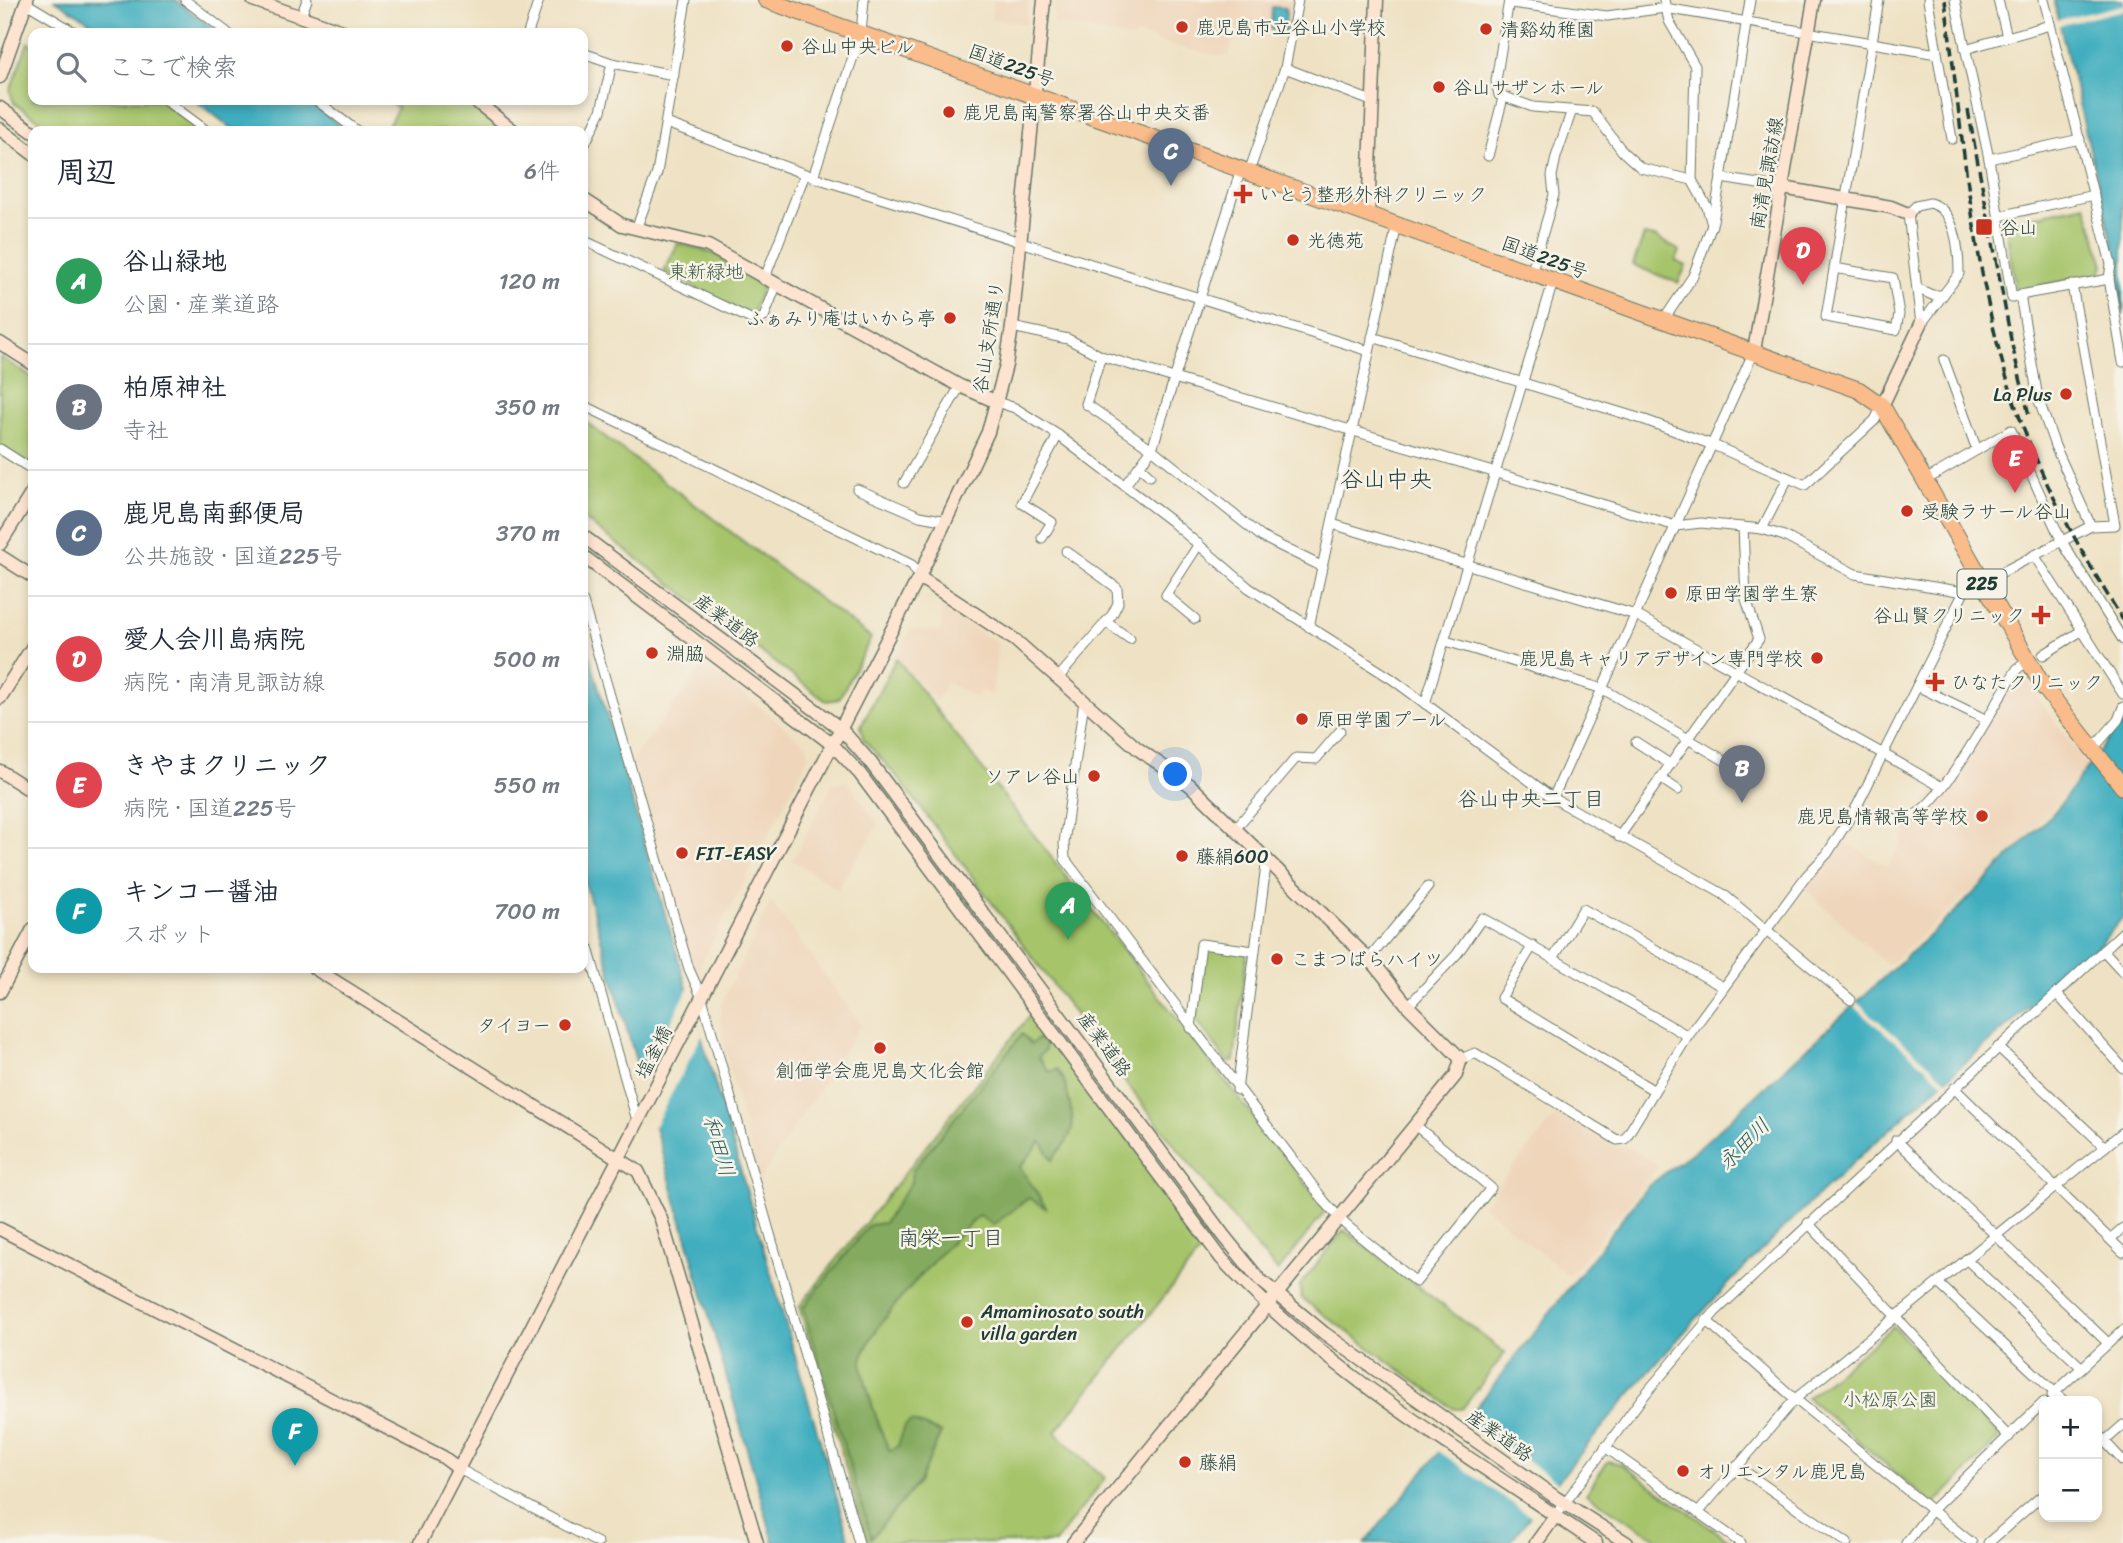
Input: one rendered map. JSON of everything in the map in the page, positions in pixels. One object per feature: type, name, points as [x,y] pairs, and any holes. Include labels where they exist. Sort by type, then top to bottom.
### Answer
[{"type":"highway","name":"国道225号","points":[[765,0],[1859,390],[1882,406],[1981,583],[2036,658],[2063,714],[2123,787]]},
{"type":"street","points":[[186,0],[222,28]]},
{"type":"street","points":[[253,0],[334,28]]},
{"type":"street","points":[[301,16],[307,0]]},
{"type":"street","points":[[530,28],[539,0]]},
{"type":"street","points":[[636,229],[657,173],[686,0]]},
{"type":"street","points":[[588,242],[755,321],[764,317],[770,283],[861,33],[863,0]]},
{"type":"street","name":"谷山支所通り","points":[[833,745],[947,521],[979,454],[997,402],[1012,327],[1044,0]]},
{"type":"street","points":[[1125,485],[1152,449],[1199,297],[1285,68],[1298,0]]},
{"type":"street","points":[[1368,215],[1377,0]]},
{"type":"street","points":[[1689,11],[1691,0]]},
{"type":"street","points":[[1663,321],[1693,276],[1712,225],[1749,0]]},
{"type":"street","name":"南清見諏訪線","points":[[1754,351],[1814,0]]},
{"type":"street","points":[[1834,268],[1893,278],[1899,314],[1896,330],[1826,317],[1834,268],[1846,199],[1879,0]]},
{"type":"street","points":[[1928,0],[1952,139]]},
{"type":"street","points":[[1955,0],[1989,159],[2012,298],[2109,279]]},
{"type":"street","points":[[1997,0],[2007,37]]},
{"type":"street","points":[[2044,0],[2111,264],[2109,279],[2120,329],[2123,362]]},
{"type":"street","points":[[0,77],[25,1],[68,28]]},
{"type":"street","points":[[1692,180],[1642,168],[1623,152],[1598,116],[1572,110],[1533,107],[1499,95],[1496,81],[1510,1],[1539,2],[1607,16],[1665,4],[1689,11],[1937,54]]},
{"type":"street","points":[[1665,4],[1669,21],[1695,66],[1692,180],[1707,207],[1712,225]]},
{"type":"street","points":[[1965,49],[2050,25]]},
{"type":"street","points":[[588,55],[612,63],[674,75]]},
{"type":"street","points":[[588,138],[601,111],[612,63]]},
{"type":"street","points":[[1285,68],[1374,102]]},
{"type":"street","points":[[1488,156],[1503,98]]},
{"type":"street","points":[[173,105],[200,126]]},
{"type":"street","points":[[323,105],[350,126]]},
{"type":"street","points":[[480,105],[508,126]]},
{"type":"street","points":[[0,108],[28,128]]},
{"type":"street","points":[[1531,274],[1554,195],[1552,176],[1556,157],[1572,110]]},
{"type":"street","points":[[666,123],[809,175],[1369,351]]},
{"type":"street","points":[[0,129],[28,150]]},
{"type":"street","points":[[1989,159],[2080,139]]},
{"type":"street","points":[[1721,178],[1891,206],[1908,214]]},
{"type":"street","points":[[1999,216],[2094,195]]},
{"type":"street","points":[[1372,337],[1524,382],[1713,445],[1805,485],[1875,420],[1921,324],[1959,274],[1951,221],[1945,211],[1930,203],[1916,206],[1908,214]]},
{"type":"street","points":[[588,204],[622,225],[708,246],[770,283],[960,386],[1015,408],[1058,435],[1199,544],[1249,588],[1425,704],[1553,798],[1709,885],[1850,1000]]},
{"type":"street","points":[[1908,214],[1919,289],[1921,324]]},
{"type":"street","points":[[1309,628],[1397,225]]},
{"type":"street","points":[[1425,704],[1553,282]]},
{"type":"street","points":[[1461,1059],[1475,1054],[1621,1141],[1688,1036],[1766,929],[1827,854],[1856,808],[1964,592],[2091,526],[2119,525],[2072,285]]},
{"type":"street","points":[[1919,289],[1933,295],[1943,295]]},
{"type":"street","points":[[2020,295],[2038,398],[2055,446],[2091,526]]},
{"type":"street","points":[[1012,327],[1068,339],[1101,356],[1676,526],[1701,523],[1762,529],[1784,536],[1855,574],[1964,592]]},
{"type":"street","points":[[0,343],[28,360]]},
{"type":"street","points":[[1553,798],[1754,351]]},
{"type":"street","points":[[1101,356],[1086,404],[1152,449],[1262,537],[1323,566]]},
{"type":"street","points":[[1944,360],[1977,450]]},
{"type":"street","points":[[904,483],[960,386]]},
{"type":"street","points":[[588,407],[916,567],[919,577],[992,623],[1138,749],[1190,785],[1369,959],[1408,1006],[1461,1059]]},
{"type":"street","points":[[1924,481],[2011,430],[2061,540],[2123,640]]},
{"type":"street","points":[[1042,538],[1052,522],[1022,503],[1058,435]]},
{"type":"street","points":[[0,449],[28,467]]},
{"type":"street","points":[[1139,466],[1150,476]]},
{"type":"street","points":[[1762,529],[1788,478]]},
{"type":"street","points":[[857,489],[920,516],[947,521]]},
{"type":"street","points":[[0,544],[28,499]]},
{"type":"street","points":[[1332,524],[1636,615],[1942,787]]},
{"type":"street","points":[[1619,837],[1759,639],[1745,599],[1743,527]]},
{"type":"street","name":"産業道路","points":[[588,540],[841,729],[871,764],[1224,1236],[1276,1294],[1453,1426],[1626,1543]]},
{"type":"street","points":[[1195,619],[1167,594],[1199,544]]},
{"type":"street","points":[[1058,678],[1116,607],[1117,588],[1066,551]]},
{"type":"street","points":[[2034,555],[2123,694]]},
{"type":"street","points":[[0,556],[28,574]]},
{"type":"street","name":"産業道路","points":[[588,560],[833,745],[860,774],[1221,1258],[1267,1306],[1347,1369],[1596,1543]]},
{"type":"street","points":[[588,619],[689,969],[702,998],[859,1543]]},
{"type":"street","points":[[1106,622],[1130,639]]},
{"type":"street","points":[[1856,808],[1908,818],[1933,800],[2017,669],[2081,631]]},
{"type":"street","points":[[1446,641],[1603,690],[1729,763]]},
{"type":"street","points":[[0,698],[28,654]]},
{"type":"street","points":[[1917,686],[1985,719]]},
{"type":"street","points":[[1084,701],[1063,855],[1237,1090],[1339,1216],[1416,1282],[1491,1188],[1415,1125]]},
{"type":"street","points":[[2094,752],[2118,720],[2123,707]]},
{"type":"street","points":[[1235,829],[1296,758],[1316,759],[1340,731]]},
{"type":"street","points":[[1636,741],[1670,764]]},
{"type":"street","name":"塩釜橋","points":[[420,1543],[833,745]]},
{"type":"street","points":[[1,775],[28,789]]},
{"type":"street","points":[[1660,778],[1678,790]]},
{"type":"street","points":[[1237,1090],[1267,858]]},
{"type":"street","points":[[1369,959],[1428,887]]},
{"type":"street","points":[[1553,957],[1583,909],[1723,987]]},
{"type":"street","points":[[1408,1006],[1457,954],[1482,918],[1688,1036]]},
{"type":"street","points":[[1536,1543],[1551,1511],[1706,1320],[1896,1140],[2123,932]]},
{"type":"street","points":[[0,992],[28,939]]},
{"type":"street","points":[[1191,1028],[1201,944],[1254,951]]},
{"type":"street","points":[[1533,945],[1501,998],[1653,1090]]},
{"type":"street","points":[[588,947],[639,1120]]},
{"type":"street","points":[[2104,950],[2123,972]]},
{"type":"street","points":[[322,973],[619,1159],[642,1177],[661,1219],[757,1543]]},
{"type":"street","points":[[2056,993],[2123,1068]]},
{"type":"street","points":[[1998,1047],[2105,1147]]},
{"type":"street","points":[[1073,1543],[1460,1070],[1461,1059]]},
{"type":"street","points":[[1954,1088],[2123,1252]]},
{"type":"street","points":[[1698,1513],[1795,1399],[2123,1132]]},
{"type":"street","points":[[1896,1140],[2108,1343]]},
{"type":"street","points":[[1808,1223],[2010,1437]]},
{"type":"street","points":[[2110,1239],[2123,1228]]},
{"type":"street","points":[[0,1229],[435,1453],[459,1469],[598,1543]]},
{"type":"street","points":[[1966,1259],[2081,1367]]},
{"type":"street","points":[[1939,1284],[2058,1396]]},
{"type":"street","points":[[1706,1320],[1795,1399],[1972,1543]]},
{"type":"street","points":[[2050,1396],[2123,1330]]},
{"type":"street","points":[[1906,1543],[1932,1510],[2039,1408]]},
{"type":"street","points":[[2102,1444],[2123,1425]]},
{"type":"street","points":[[2102,1438],[2123,1461]]},
{"type":"street","points":[[1605,1447],[1741,1543]]},
{"type":"street","points":[[1737,1466],[1847,1543]]},
{"type":"street","points":[[1988,1543],[2039,1498]]},
{"type":"shaded area","points":[[994,0],[1028,0],[1026,24],[991,19]]},
{"type":"shaded area","name":"鹿児島市立谷山小学校","points":[[1055,0],[1294,0],[1288,40],[1234,31],[1229,57],[1136,35],[1134,39],[1054,23]]},
{"type":"shaded area","points":[[942,607],[998,644],[992,695],[981,690],[977,698],[947,682],[937,700],[896,658],[911,630],[940,631]]},
{"type":"shaded area","points":[[705,664],[807,745],[809,756],[698,970],[694,969],[632,760]]},
{"type":"shaded area","name":"鹿児島情報高等学校","points":[[2021,672],[2053,720],[2088,764],[2052,809],[1976,887],[1888,966],[1803,887],[1842,840],[1888,867],[1914,819]]},
{"type":"shaded area","points":[[847,782],[879,824],[837,889],[792,860],[833,783]]},
{"type":"shaded area","points":[[771,901],[861,1025],[759,1181],[723,1045],[720,1019],[722,1002]]},
{"type":"shaded area","points":[[1557,1113],[1612,1146],[1632,1149],[1659,1166],[1569,1276],[1483,1205]]},
{"type":"green space","points":[[28,42],[28,105],[166,105],[194,126],[48,126],[14,103],[10,91]]},
{"type":"green space","points":[[393,105],[468,105],[496,126],[388,126],[398,108]]},
{"type":"green space","points":[[2086,205],[2104,265],[2100,274],[2016,290],[2005,222]]},
{"type":"green space","points":[[1644,235],[1655,237],[1680,251],[1676,261],[1686,266],[1678,283],[1633,265]]},
{"type":"green space","name":"東新緑地","points":[[678,243],[715,254],[763,286],[752,314],[747,315],[664,271]]},
{"type":"green space","points":[[0,357],[28,375],[28,464],[0,446]]},
{"type":"green space","points":[[588,424],[871,638],[839,699],[826,701],[588,522]]},
{"type":"green space","points":[[896,658],[1326,1210],[1278,1271],[1139,1100],[900,780],[863,739],[861,726]]},
{"type":"green space","points":[[1207,947],[1247,952],[1234,1061],[1227,1062],[1196,1019],[1204,950]]},
{"type":"green space","points":[[1030,1015],[1209,1241],[1055,1432],[1105,1478],[1055,1543],[868,1543],[799,1307]]},
{"type":"green space","points":[[1022,1034],[1031,1044],[1039,1038],[1045,1043],[1045,1050],[1038,1057],[1049,1072],[1057,1069],[1062,1076],[1073,1119],[1071,1132],[1052,1160],[1041,1141],[1020,1167],[1047,1209],[1029,1198],[993,1225],[979,1215],[911,1286],[866,1349],[862,1363],[866,1382],[877,1421],[890,1451],[898,1446],[905,1426],[911,1421],[941,1433],[919,1482],[871,1538],[803,1308],[869,1225],[884,1223],[911,1182],[912,1171]]},
{"type":"green space","points":[[1344,1230],[1505,1353],[1462,1409],[1454,1409],[1301,1298],[1300,1285]]},
{"type":"green space","name":"小松原公園","points":[[1893,1326],[2000,1437],[1934,1505],[1807,1398]]},
{"type":"green space","points":[[1608,1461],[1621,1464],[1733,1543],[1664,1543],[1586,1494]]},
{"type":"water","points":[[55,0],[175,0],[212,28],[100,28]]},
{"type":"water","points":[[2054,0],[2123,0],[2123,315],[2114,249]]},
{"type":"water","points":[[1272,7],[1286,8],[1285,31],[1271,30]]},
{"type":"water","points":[[201,105],[313,105],[340,126],[229,126]]},
{"type":"water","name":"和田川","points":[[588,651],[850,1543],[774,1543],[588,893]]},
{"type":"water","name":"永田川","points":[[2123,720],[2123,917],[2100,944],[1859,1157],[1766,1246],[1693,1322],[1639,1384],[1509,1543],[1365,1543],[1478,1405],[1647,1187],[1702,1145],[1958,909],[2056,810]]},
{"type":"pier","points":[[2123,5],[2123,10],[2057,26],[2055,21]]},
{"type":"pier","points":[[689,987],[702,1035],[652,1131],[639,1085]]},
{"type":"pier","points":[[1853,999],[1948,1081],[1945,1084],[1849,1002]]},
{"type":"pier","points":[[1464,1416],[1560,1484],[1533,1518],[1437,1450]]},
{"type":"railway","points":[[1945,0],[1977,247],[2011,392],[2033,452],[2060,510],[2123,620]]},
{"type":"railway","points":[[1968,110],[2012,345],[2029,415]]},
{"type":"place","name":"鹿児島市立谷山小学校","points":[[1182,27]]},
{"type":"place","name":"清谿幼稚園","points":[[1486,29]]},
{"type":"place","name":"谷山中央ビル","points":[[787,46]]},
{"type":"place","name":"谷山サザンホール","points":[[1439,87]]},
{"type":"place","name":"鹿児島南警察署谷山中央交番","points":[[949,112]]},
{"type":"place","name":"鹿児島南郵便局","points":[[1171,186]]},
{"type":"place","name":"いとう整形外科クリニック","points":[[1243,194]]},
{"type":"place","name":"谷山","points":[[1984,227]]},
{"type":"place","name":"光徳苑","points":[[1293,240]]},
{"type":"place","name":"愛人会川島病院","points":[[1803,285]]},
{"type":"place","name":"ふぁみり庵はいから亭","points":[[950,318]]},
{"type":"place","name":"La Plus","points":[[2066,394]]},
{"type":"place","name":"きやまクリニック","points":[[2015,493]]},
{"type":"place","name":"受験ラサール谷山","points":[[1907,511]]},
{"type":"place","name":"原田学園学生寮","points":[[1671,593]]},
{"type":"place","name":"谷山賢クリニック","points":[[2041,615]]},
{"type":"place","name":"淵脇","points":[[652,653]]},
{"type":"place","name":"鹿児島キャリアデザイン専門学校","points":[[1817,658]]},
{"type":"place","name":"ひなたクリニック","points":[[1935,682]]},
{"type":"place","name":"原田学園プール","points":[[1302,719]]},
{"type":"place","name":"ソアレ谷山","points":[[1094,776]]},
{"type":"place","name":"柏原神社","points":[[1742,803]]},
{"type":"place","name":"鹿児島情報高等学校","points":[[1982,816]]},
{"type":"place","name":"FIT-EASY","points":[[682,853]]},
{"type":"place","name":"藤絹600","points":[[1182,856]]},
{"type":"place","name":"谷山緑地","points":[[1068,940]]},
{"type":"place","name":"こまつばらハイツ","points":[[1277,959]]},
{"type":"place","name":"タイヨー","points":[[565,1025]]},
{"type":"place","name":"創価学会鹿児島文化会館","points":[[880,1048]]},
{"type":"place","name":"Amaminosato south villa garden","points":[[967,1322]]},
{"type":"place","name":"藤絹","points":[[1185,1462]]},
{"type":"place","name":"キンコー醤油","points":[[295,1466]]},
{"type":"place","name":"オリエンタル鹿児島","points":[[1683,1471]]},
{"type":"district","name":"谷山中央","points":[[1386,479]]},
{"type":"district","name":"谷山中央二丁目","points":[[1531,799]]},
{"type":"district","name":"南栄一丁目","points":[[951,1238]]}]
